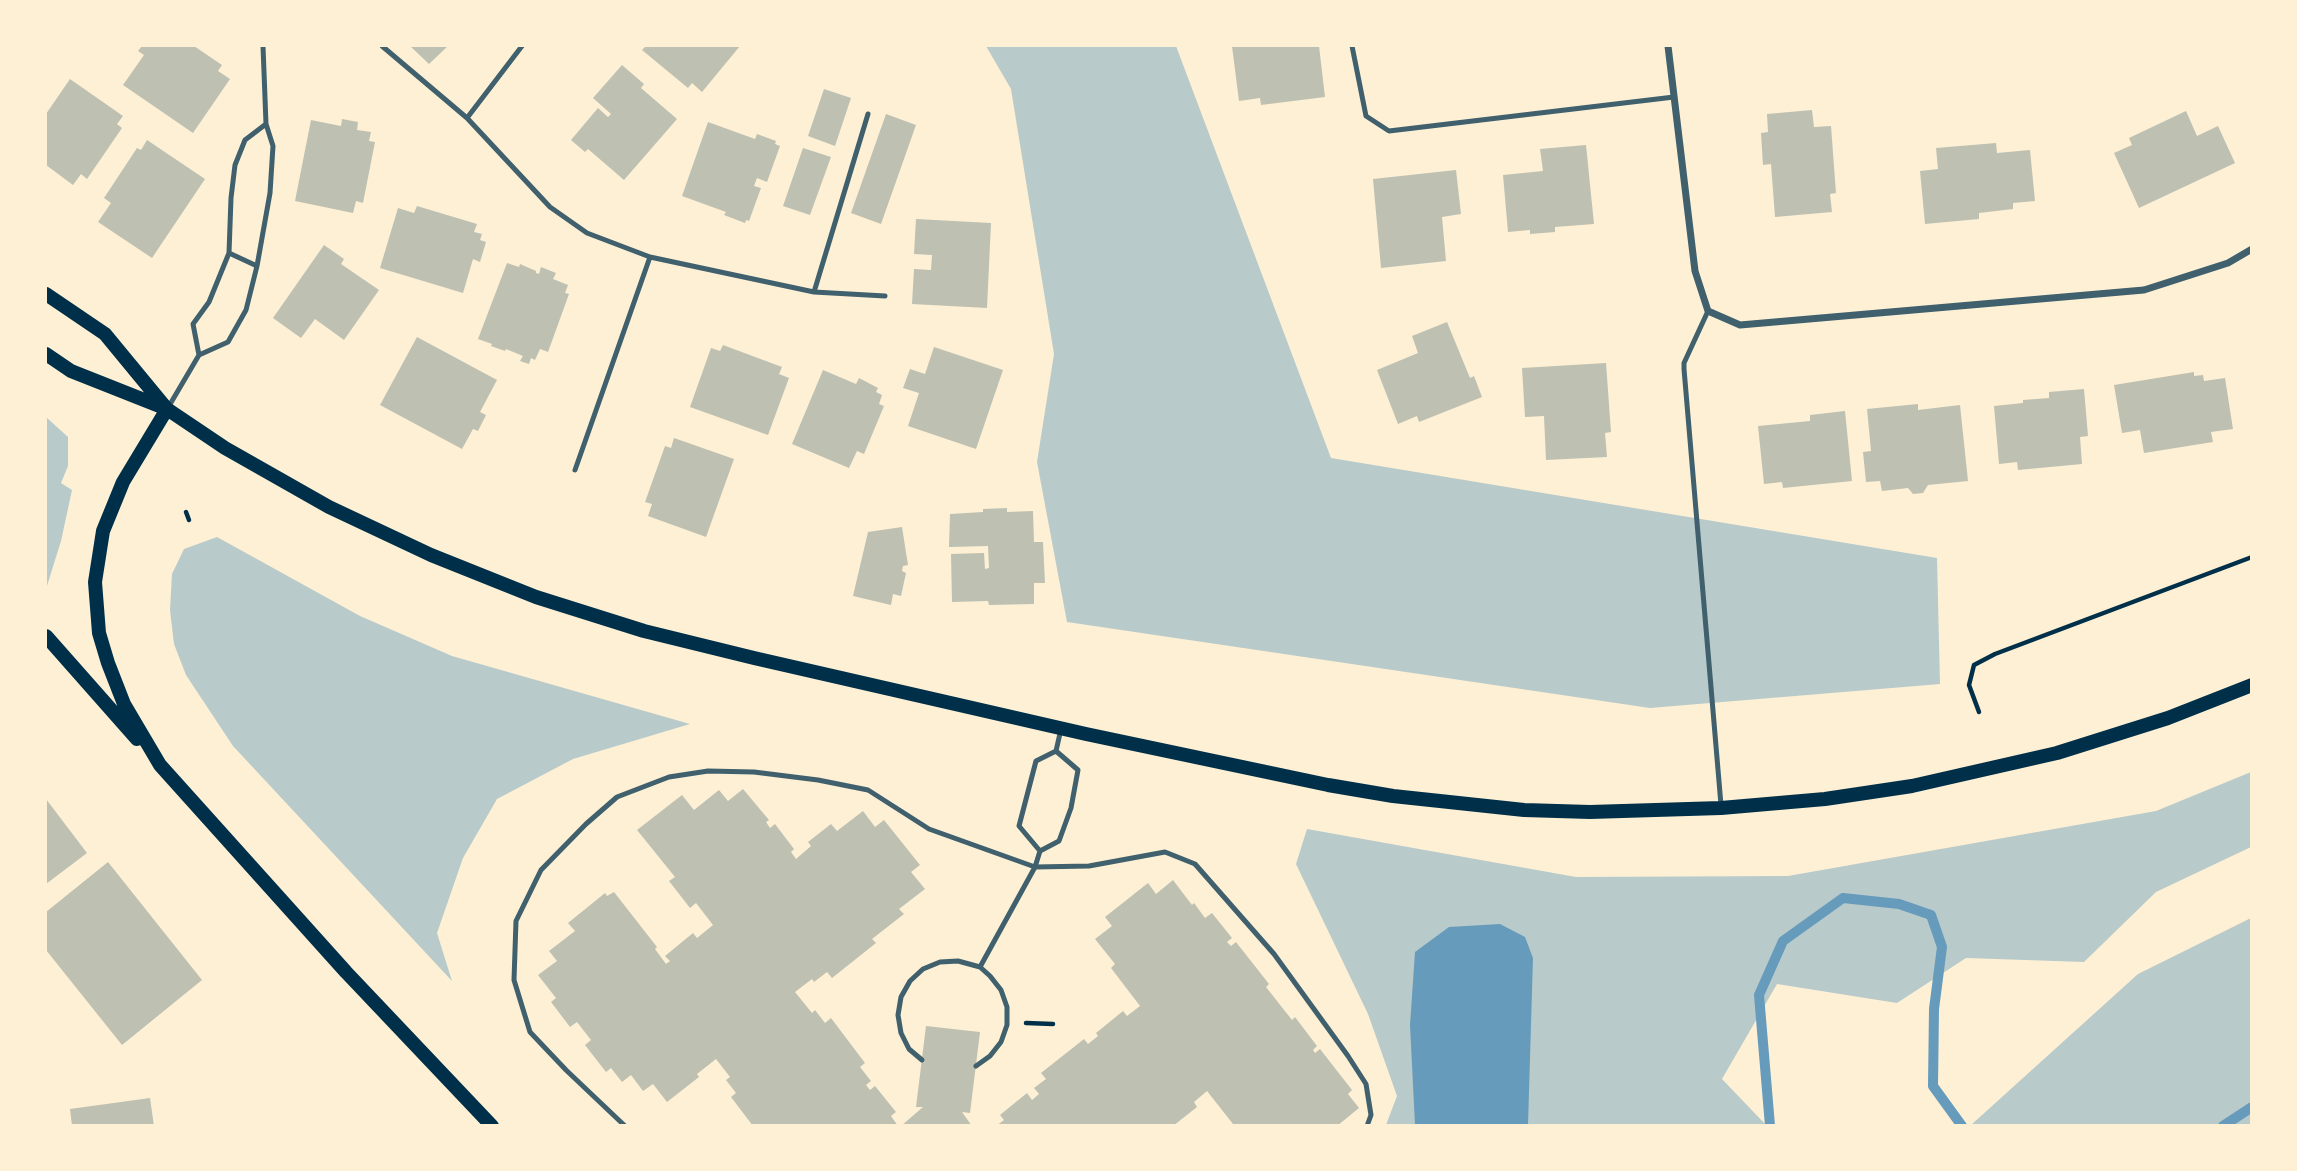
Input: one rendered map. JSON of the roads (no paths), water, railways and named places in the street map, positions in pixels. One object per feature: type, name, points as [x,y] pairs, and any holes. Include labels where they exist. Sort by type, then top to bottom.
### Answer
[{"type":"main road","points":[[46,294],[105,334],[167,409]]},
{"type":"main road","points":[[46,354],[71,371],[167,409],[225,448],[329,507],[431,555],[536,597],[668,637],[1061,728],[1328,785],[1445,803],[1590,812],[1721,808],[1837,798],[2000,768],[2124,733],[2252,685]]},
{"type":"main road","points":[[160,765],[124,704],[108,663],[99,634],[96,582],[103,531],[123,482],[167,409]]},
{"type":"main road","points":[[46,636],[346,972],[492,1125]]},
{"type":"street","points":[[1668,46],[1695,271],[1709,311],[1740,326],[2144,290],[2228,263],[2252,249]]},
{"type":"lane","points":[[167,409],[199,355],[228,342],[246,310],[270,192],[272,146],[266,124],[263,46]]},
{"type":"lane","points":[[382,46],[467,118],[550,207],[587,233],[650,257],[814,292],[885,296]]},
{"type":"lane","points":[[467,118],[522,46]]},
{"type":"lane","points":[[1352,46],[1366,116],[1389,131],[1674,97]]},
{"type":"lane","points":[[814,292],[868,114]]},
{"type":"lane","points":[[199,355],[193,324],[209,302],[229,253],[235,165],[245,140],[266,124]]},
{"type":"lane","points":[[229,253],[257,266]]},
{"type":"lane","points":[[575,470],[650,257]]},
{"type":"lane","points":[[1709,311],[1684,363],[1684,369],[1721,808]]},
{"type":"lane","points":[[1056,751],[1061,728]]},
{"type":"lane","points":[[1040,851],[1019,825],[1036,761],[1056,751]]},
{"type":"lane","points":[[980,967],[1035,867],[1040,851],[1059,841],[1078,770],[1056,751]]},
{"type":"lane","points":[[625,1125],[530,1032],[513,980],[516,921],[541,870],[617,797],[669,778],[708,771],[754,772],[868,790],[929,829],[1035,867],[1089,866],[1165,852],[1195,864],[1274,954],[1354,1065],[1366,1084],[1371,1115],[1367,1125]]},
{"type":"lane","points":[[922,1060],[909,1049],[901,1033],[898,1015],[901,997],[910,981],[923,969],[940,962],[958,961],[980,967],[1001,990],[1007,1007],[1007,1025],[1001,1042],[990,1056],[976,1066]]},
{"type":"water","points":[[1500,924],[1525,937],[1533,958],[1528,1125],[1415,1125],[1410,1025],[1415,952],[1449,927]]},
{"type":"waterway","points":[[1770,1126],[1759,995],[1783,941],[1843,898],[1899,904],[1931,915],[1942,947],[1934,1009],[1933,1086],[1962,1126]]},
{"type":"waterway","points":[[2223,1126],[2252,1107]]}]
